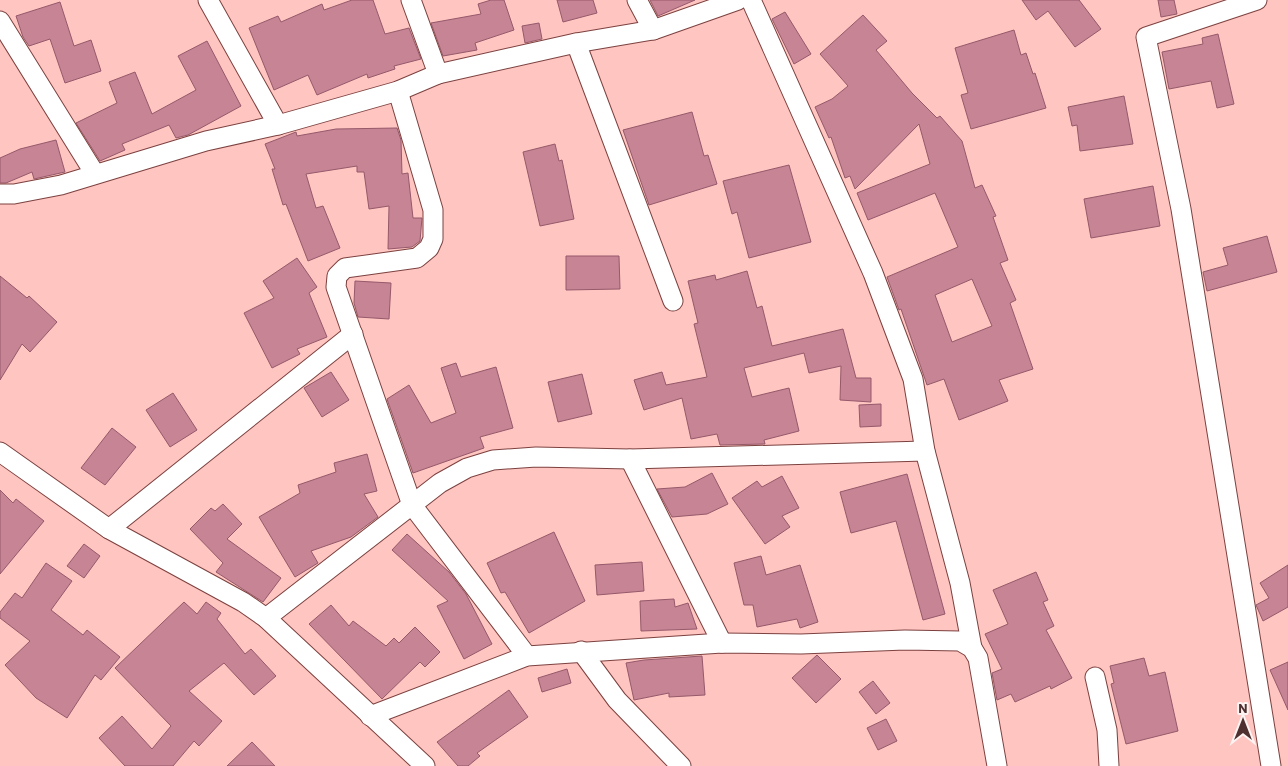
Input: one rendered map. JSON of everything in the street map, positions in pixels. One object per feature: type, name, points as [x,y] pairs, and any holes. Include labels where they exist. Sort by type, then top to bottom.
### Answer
[{"type":"street","points":[[208,0],[278,125]]},
{"type":"street","points":[[411,0],[438,74]]},
{"type":"street","points":[[637,0],[653,30]]},
{"type":"street","points":[[0,194],[14,194],[61,185],[206,141],[278,125],[398,91],[438,74],[576,43],[653,30],[738,0]]},
{"type":"street","points":[[751,0],[873,273],[913,379],[926,450],[960,583],[972,648],[978,658],[997,766]]},
{"type":"street","points":[[1258,0],[1146,37],[1181,209],[1271,766]]},
{"type":"street","points":[[0,21],[94,174]]},
{"type":"street","points":[[576,43],[673,301]]},
{"type":"street","points":[[398,91],[433,210],[433,239],[429,248],[417,258],[345,268],[337,276],[336,287],[412,505],[527,656]]},
{"type":"street","points":[[109,529],[353,334]]},
{"type":"street","points":[[266,618],[412,505],[467,468],[494,460],[536,457],[630,459],[926,450]]},
{"type":"street","points":[[0,452],[109,529],[243,602],[266,618],[425,766]]},
{"type":"street","points":[[630,459],[722,643]]},
{"type":"street","points":[[370,716],[527,656],[722,643],[800,644],[905,640],[960,641],[972,648]]},
{"type":"street","points":[[581,651],[616,700],[681,766]]},
{"type":"street","points":[[1095,677],[1107,730],[1109,766]]},
{"type":"building","points":[[352,0],[373,0],[385,34],[409,28],[421,59],[394,66],[395,69],[368,78],[367,74],[317,95],[308,75],[274,90],[249,28],[278,16],[281,22],[322,4],[324,10]]},
{"type":"building","points":[[491,0],[504,0],[514,30],[475,43],[477,50],[443,56],[431,23],[481,14],[478,4]]},
{"type":"building","points":[[557,0],[593,0],[597,13],[563,22]]},
{"type":"building","points":[[650,0],[695,0],[658,16]]},
{"type":"building","points":[[1022,0],[1079,0],[1101,29],[1075,47],[1048,11],[1036,20]]},
{"type":"building","points":[[1158,0],[1174,0],[1177,14],[1161,17]]},
{"type":"building","points":[[60,2],[74,46],[91,40],[101,71],[65,83],[50,39],[29,46],[23,37],[16,16]]},
{"type":"building","points":[[785,12],[811,54],[794,64],[772,19]]},
{"type":"building","points":[[863,15],[887,41],[876,50],[912,93],[937,118],[940,116],[962,141],[975,188],[982,185],[996,216],[993,217],[1008,260],[1000,263],[1016,300],[1010,303],[1033,369],[999,380],[1008,401],[959,420],[944,379],[927,385],[901,309],[899,310],[887,277],[958,247],[935,193],[868,220],[857,193],[930,164],[919,124],[855,189],[850,176],[845,178],[831,137],[829,138],[815,107],[832,99],[848,86],[820,54]],"holes":[[[972,279],[992,326],[952,342],[935,295]]]},
{"type":"building","points":[[539,23],[542,39],[525,43],[522,26]]},
{"type":"building","points":[[1014,30],[1021,55],[1026,53],[1033,74],[1035,73],[1046,108],[971,129],[961,95],[968,93],[955,48]]},
{"type":"building","points":[[1218,34],[1234,104],[1217,108],[1211,81],[1169,89],[1162,52],[1203,44],[1202,38]]},
{"type":"building","points":[[207,41],[241,106],[188,135],[176,138],[169,125],[122,144],[125,150],[100,161],[76,123],[117,103],[109,82],[135,72],[152,114],[196,90],[178,56]]},
{"type":"building","points":[[1124,96],[1133,144],[1080,151],[1077,125],[1072,126],[1068,107]]},
{"type":"building","points":[[692,112],[704,156],[708,155],[717,184],[649,205],[623,130]]},
{"type":"building","points":[[397,128],[401,140],[402,174],[408,173],[413,218],[422,218],[420,241],[412,247],[388,249],[389,206],[369,209],[364,172],[357,172],[357,166],[306,174],[316,208],[323,206],[340,248],[308,261],[286,204],[283,205],[272,169],[275,169],[265,144],[296,132],[297,136],[336,129]]},
{"type":"building","points":[[56,140],[65,172],[34,179],[32,172],[6,183],[0,183],[0,158],[20,149]]},
{"type":"building","points":[[555,144],[559,161],[562,160],[574,219],[540,226],[523,152]]},
{"type":"building","points":[[789,165],[811,242],[749,258],[737,212],[732,214],[723,181]]},
{"type":"building","points":[[1153,186],[1160,226],[1091,238],[1084,199]]},
{"type":"building","points":[[1267,236],[1277,272],[1207,291],[1203,272],[1228,265],[1223,248]]},
{"type":"building","points":[[566,256],[619,256],[620,289],[566,290]]},
{"type":"building","points":[[297,258],[317,287],[309,293],[327,337],[297,349],[300,354],[272,368],[244,313],[274,298],[263,281]]},
{"type":"building","points":[[747,271],[757,308],[762,306],[772,346],[843,329],[856,378],[871,378],[871,402],[840,400],[841,366],[809,373],[804,353],[744,368],[752,397],[789,388],[799,431],[764,440],[765,444],[720,445],[717,434],[691,439],[682,398],[644,410],[634,380],[662,372],[666,385],[707,377],[694,324],[698,323],[688,281],[715,275],[716,280]]},
{"type":"building","points":[[0,276],[27,298],[29,296],[57,322],[30,352],[22,344],[0,380]]},
{"type":"building","points":[[355,281],[391,283],[389,319],[358,317],[354,303]]},
{"type":"building","points":[[456,363],[461,377],[496,367],[513,428],[480,437],[484,448],[413,473],[387,399],[409,385],[431,423],[456,413],[441,368]]},
{"type":"building","points":[[331,372],[349,400],[322,417],[304,388]]},
{"type":"building","points":[[582,374],[592,414],[558,422],[548,382]]},
{"type":"building","points":[[173,393],[197,430],[170,447],[146,410]]},
{"type":"building","points":[[881,404],[881,426],[860,427],[859,405]]},
{"type":"building","points":[[112,428],[136,447],[105,485],[81,468]]},
{"type":"building","points":[[367,454],[377,491],[364,494],[378,517],[351,537],[311,551],[318,563],[295,577],[259,517],[300,493],[298,485],[336,472],[334,463]]},
{"type":"building","points":[[712,473],[728,504],[707,514],[672,517],[657,489],[685,487]]},
{"type":"building","points":[[907,474],[945,614],[923,620],[896,521],[851,533],[840,492]]},
{"type":"building","points":[[782,476],[799,508],[782,516],[790,527],[765,544],[732,498],[757,481],[762,487]]},
{"type":"building","points":[[0,490],[13,503],[16,499],[44,521],[0,574]]},
{"type":"building","points":[[223,504],[242,524],[227,539],[281,578],[263,602],[216,572],[223,563],[190,529],[211,508],[215,511]]},
{"type":"building","points":[[554,532],[585,601],[529,633],[505,592],[501,593],[487,563]]},
{"type":"building","points":[[407,534],[449,572],[466,594],[492,644],[464,659],[437,606],[448,601],[392,550]]},
{"type":"building","points":[[84,544],[100,556],[84,578],[67,566]]},
{"type":"building","points":[[761,556],[766,575],[800,565],[818,622],[800,628],[797,619],[757,627],[753,605],[744,605],[734,563]]},
{"type":"building","points":[[642,562],[644,591],[597,595],[595,565]]},
{"type":"building","points":[[46,563],[72,581],[51,610],[83,635],[87,630],[120,657],[101,680],[95,675],[67,718],[36,698],[5,665],[30,641],[0,618],[0,612],[15,593],[22,598]]},
{"type":"building","points":[[1288,565],[1288,607],[1263,621],[1256,605],[1269,598],[1260,583]]},
{"type":"building","points":[[1036,572],[1048,600],[1043,602],[1054,626],[1046,630],[1072,678],[1051,689],[1050,686],[1015,702],[1011,694],[997,700],[992,673],[1002,669],[985,634],[1008,624],[993,590]]},
{"type":"building","points":[[674,599],[675,607],[688,603],[697,629],[641,631],[640,601]]},
{"type":"building","points":[[184,602],[197,614],[206,602],[221,613],[217,619],[245,654],[251,649],[276,676],[254,695],[224,663],[189,691],[222,721],[199,746],[194,741],[173,766],[125,766],[99,738],[122,716],[152,749],[171,726],[115,668]]},
{"type":"building","points":[[331,605],[349,626],[353,621],[386,646],[394,638],[399,643],[415,627],[440,652],[425,667],[420,662],[382,699],[309,624]]},
{"type":"building","points":[[817,655],[841,679],[816,703],[792,678]]},
{"type":"building","points":[[702,656],[705,695],[669,697],[669,693],[634,700],[626,663]]},
{"type":"building","points":[[1144,658],[1149,676],[1165,672],[1178,731],[1126,744],[1111,684],[1114,683],[1110,666]]},
{"type":"building","points":[[1288,662],[1288,710],[1270,670]]},
{"type":"building","points":[[567,669],[571,683],[542,692],[538,678]]},
{"type":"building","points":[[873,681],[890,703],[876,714],[859,692]]},
{"type":"building","points":[[509,690],[528,717],[477,753],[480,756],[468,766],[458,766],[437,742]]},
{"type":"building","points":[[886,719],[897,741],[878,750],[867,728]]},
{"type":"building","points":[[252,742],[275,766],[227,766]]}]
